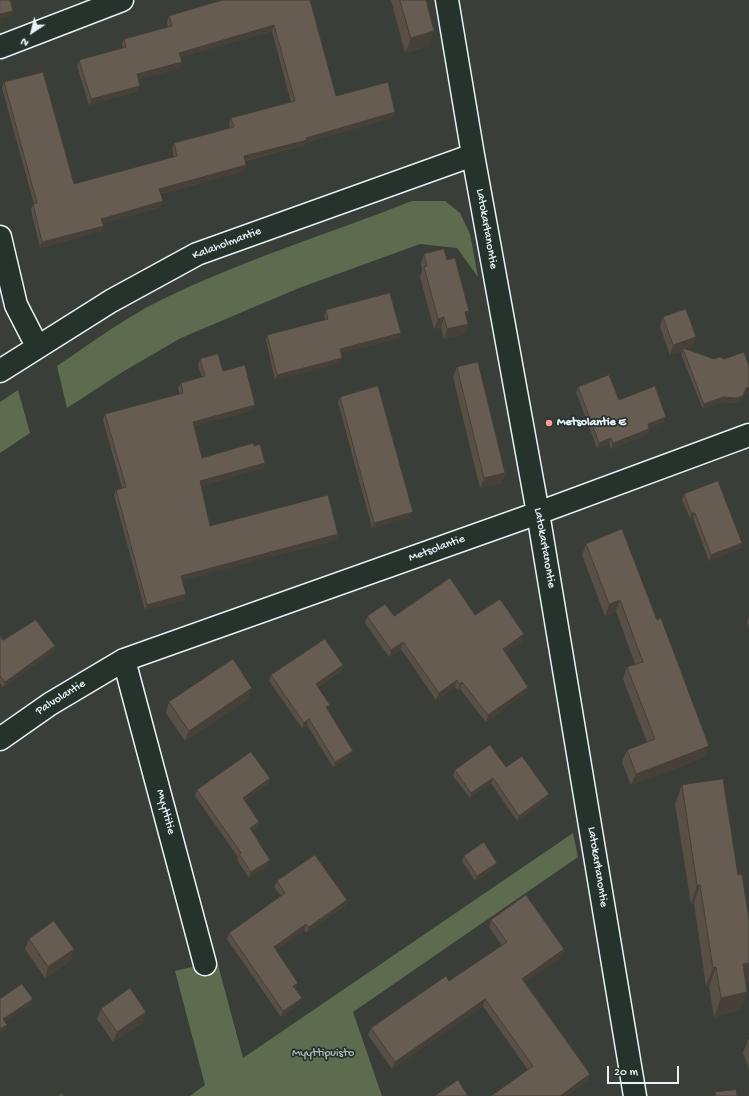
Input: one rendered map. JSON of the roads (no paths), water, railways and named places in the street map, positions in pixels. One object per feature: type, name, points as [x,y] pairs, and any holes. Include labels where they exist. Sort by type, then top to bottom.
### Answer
[{"type":"street","points":[[0,47],[122,0]]},
{"type":"street","name":"Latokartanontie","points":[[447,0],[472,155],[538,513],[635,1096]]},
{"type":"street","name":"Kalaholmantie","points":[[0,371],[37,346],[111,301],[197,254],[472,155]]},
{"type":"street","points":[[0,237],[16,305],[37,346]]},
{"type":"street","name":"Metsolantie","points":[[124,660],[538,513],[749,435]]},
{"type":"street","name":"Palvolantie","points":[[0,739],[50,704],[124,660]]},
{"type":"street","name":"Myyttitie","points":[[124,660],[205,964]]},
{"type":"place","name":"Metsolantie E","points":[[549,423]]},
{"type":"park label","name":"Myyttipuisto","points":[[323,1054]]}]
